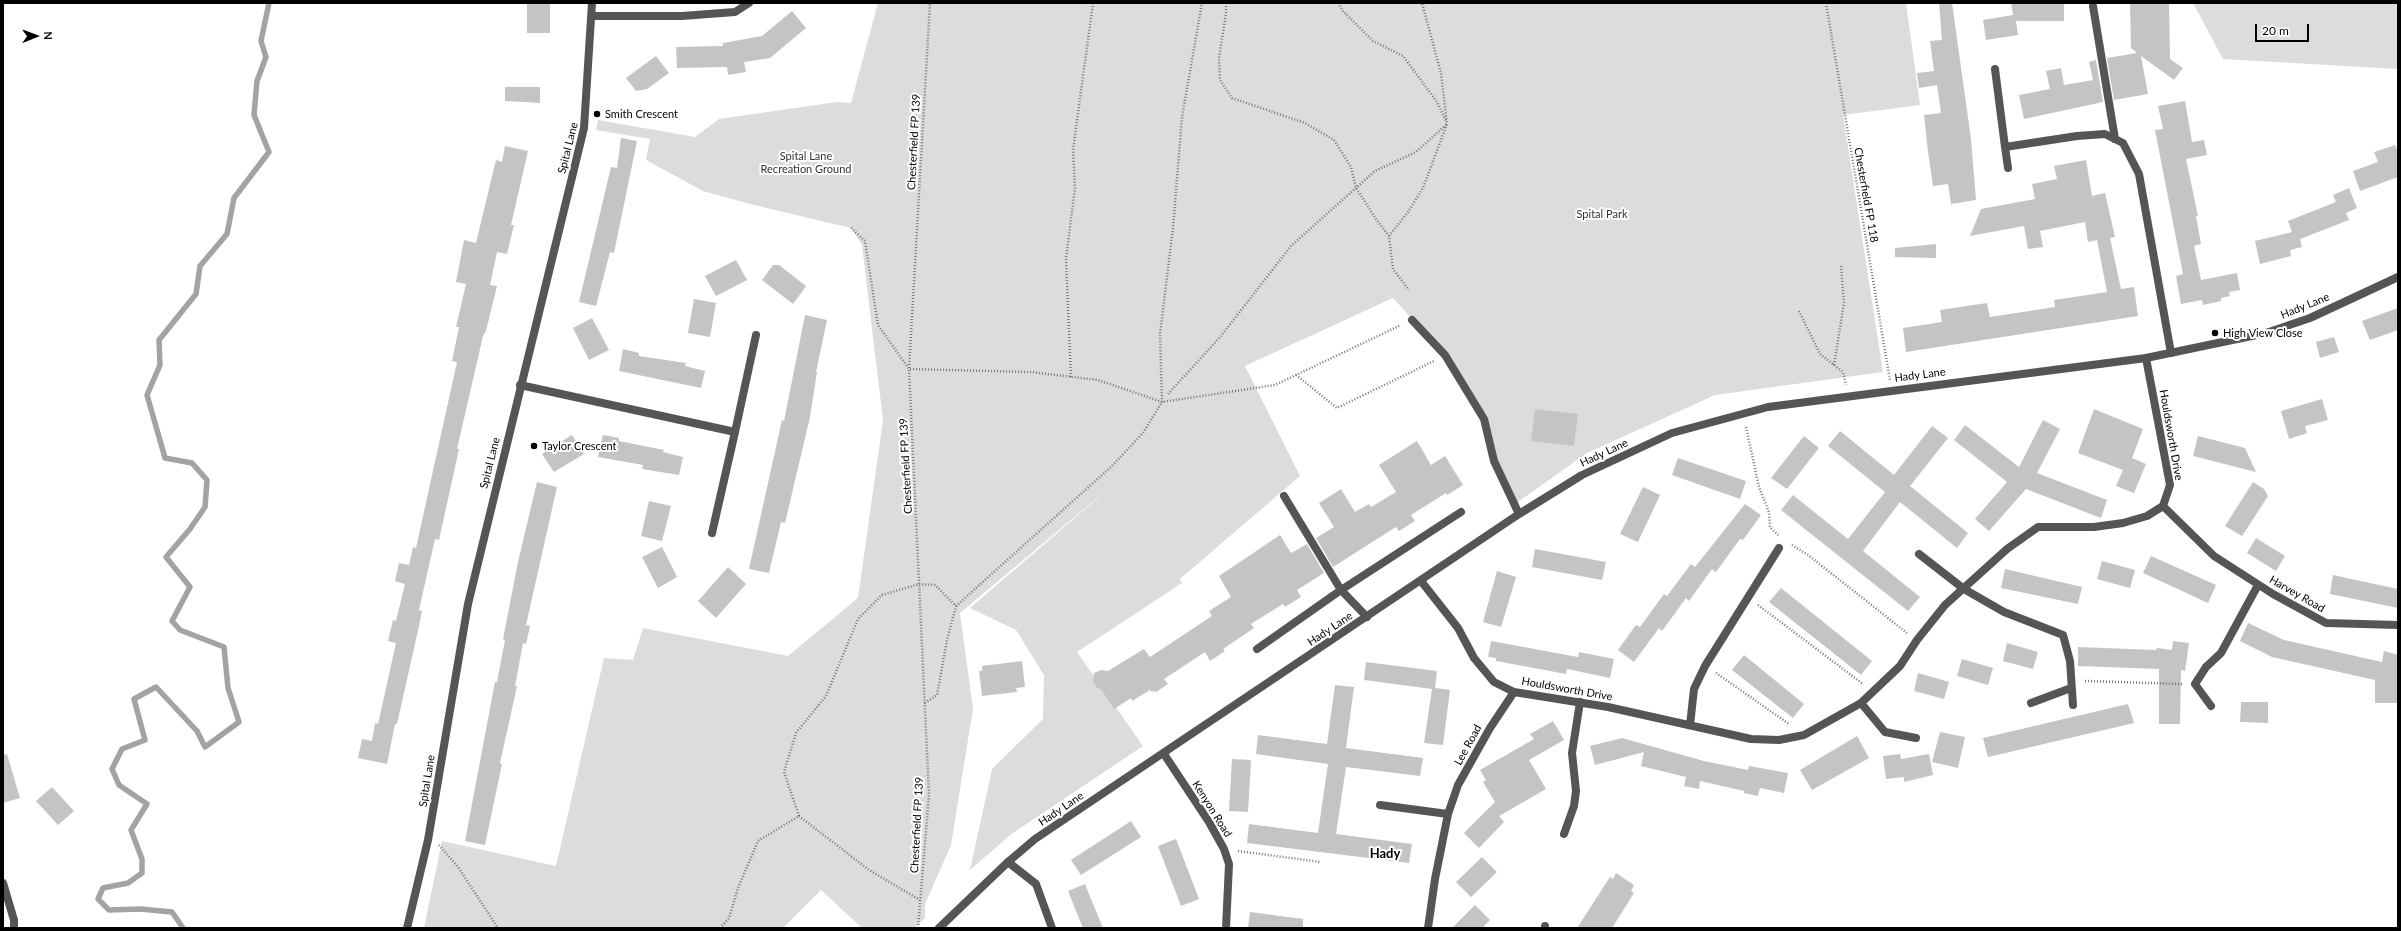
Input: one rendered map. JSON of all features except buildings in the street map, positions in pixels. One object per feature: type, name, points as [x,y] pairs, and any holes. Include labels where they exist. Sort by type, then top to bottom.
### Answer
[{"type":"street","name":"Spital Lane","points":[[407,928],[428,840],[468,604],[586,118],[592,3]]},
{"type":"street","points":[[592,16],[682,16],[735,12],[749,3]]},
{"type":"street","points":[[2093,6],[2115,139]]},
{"type":"street","points":[[1995,69],[2008,168]]},
{"type":"street","points":[[2005,147],[2077,136],[2105,134],[2123,143],[2139,174],[2171,353]]},
{"type":"street","name":"Hady Lane","points":[[939,928],[1008,862],[1035,839],[1164,754],[1519,514],[1582,475],[1672,433],[1768,407],[2146,358],[2266,333],[2310,318],[2398,277]]},
{"type":"street","points":[[1412,320],[1445,355],[1484,419],[1494,461],[1519,514]]},
{"type":"street","points":[[712,533],[756,335]]},
{"type":"street","name":"Houldsworth Drive","points":[[1421,581],[1458,628],[1474,658],[1494,682],[1514,692],[1580,702],[1751,739],[1779,740],[1804,735],[1861,703],[1874,692],[1900,666],[1916,640],[1945,605],[2007,549],[2038,527],[2094,527],[2123,523],[2147,516],[2163,506],[2170,485],[2146,358]]},
{"type":"street","points":[[520,385],[735,432]]},
{"type":"street","points":[[1284,496],[1341,590],[1367,617]]},
{"type":"street","name":"Harvey Road","points":[[2163,506],[2214,556],[2258,584],[2326,623],[2398,625]]},
{"type":"street","points":[[1257,649],[1341,590],[1461,512]]},
{"type":"street","points":[[1690,725],[1694,689],[1705,666],[1746,597],[1779,548]]},
{"type":"street","points":[[1919,554],[1964,589],[2004,612],[2063,635],[2070,660],[2070,685],[2073,704]]},
{"type":"street","name":"Harvey Road","points":[[2196,684],[2206,667],[2221,653],[2258,584]]},
{"type":"street","points":[[2196,684],[2211,706]]},
{"type":"street","points":[[2031,704],[2070,685]]},
{"type":"street","name":"Lee Road","points":[[1428,928],[1435,879],[1448,814],[1458,785],[1490,728],[1514,692]]},
{"type":"street","points":[[1564,834],[1574,806],[1576,791],[1572,753],[1580,702]]},
{"type":"street","points":[[1861,703],[1885,732],[1916,738]]},
{"type":"street","name":"Kenyon Road","points":[[1164,754],[1209,822],[1224,849],[1229,864],[1226,928]]},
{"type":"street","points":[[1380,805],[1448,814]]},
{"type":"street","points":[[1008,862],[1036,884],[1052,928]]},
{"type":"street","points":[[3,883],[14,920],[14,928]]},
{"type":"path","name":"Chesterfield FP 139","points":[[918,928],[929,795],[909,369],[930,3]]},
{"type":"path","points":[[1071,377],[1066,258],[1075,188],[1073,150],[1093,3]]},
{"type":"path","points":[[925,703],[937,695],[947,640],[956,606],[1112,466],[1143,434],[1162,402],[1160,334],[1173,228],[1182,117],[1202,3]]},
{"type":"path","points":[[1226,3],[1226,14],[1219,57],[1220,80],[1232,98],[1305,123],[1334,140],[1351,167],[1356,188],[1389,236],[1393,269],[1409,290]]},
{"type":"path","points":[[1338,3],[1343,11],[1373,40],[1403,56],[1437,102],[1447,124]]},
{"type":"path","points":[[1389,236],[1408,212],[1423,188],[1447,124],[1441,73],[1422,3]]},
{"type":"path","name":"Chesterfield FP 118","points":[[1826,3],[1891,390]]},
{"type":"path","points":[[1168,394],[1221,336],[1291,246],[1375,171],[1416,152],[1447,124]]},
{"type":"path","points":[[851,228],[865,241],[878,325],[909,369],[1031,372],[1098,380],[1162,402],[1275,385],[1412,320]]},
{"type":"path","points":[[1834,365],[1844,303],[1841,266]]},
{"type":"path","points":[[1799,311],[1820,354],[1843,372]]},
{"type":"path","points":[[1296,375],[1337,408],[1445,355]]},
{"type":"path","points":[[1743,414],[1759,487],[1769,512],[1770,527],[1784,540]]},
{"type":"path","points":[[1790,544],[1808,555],[1916,640]]},
{"type":"path","points":[[920,900],[869,870],[799,816],[784,772],[796,733],[826,696],[858,619],[882,595],[919,584],[934,585],[956,606]]},
{"type":"path","points":[[1746,597],[1874,692]]},
{"type":"path","points":[[1705,666],[1804,735]]},
{"type":"path","points":[[2070,685],[2196,684]]},
{"type":"path","points":[[720,928],[729,918],[738,888],[758,841],[799,816]]},
{"type":"path","points":[[428,840],[440,846],[458,867],[498,928]]},
{"type":"path","points":[[1224,849],[1321,862]]},
{"type":"green space","points":[[878,3],[1906,3],[1920,105],[1843,115],[1883,372],[1715,395],[1587,453],[1515,504],[1494,461],[1483,419],[1445,355],[1393,298],[1245,366],[1300,476],[1180,579],[1182,583],[1077,652],[1143,746],[1010,835],[970,870],[992,769],[1043,719],[1044,675],[1016,630],[970,608],[1120,479],[960,613],[973,709],[951,845],[925,904],[925,918],[915,928],[862,928],[821,890],[783,928],[424,928],[442,841],[556,866],[604,658],[633,660],[643,628],[788,656],[858,598],[883,420],[862,245],[851,228],[754,205],[703,191],[646,160],[650,139],[596,130],[598,120],[695,137],[719,119],[837,102],[851,103]]},
{"type":"green space","points":[[2193,3],[2398,3],[2398,69],[2223,59]]},
{"type":"waterway","points":[[183,928],[172,912],[140,909],[109,910],[98,899],[103,888],[128,883],[142,873],[142,859],[131,830],[147,804],[119,785],[112,769],[122,749],[145,740],[134,699],[156,687],[197,731],[205,747],[239,722],[228,688],[224,647],[180,630],[172,621],[190,587],[166,557],[190,529],[205,507],[207,480],[192,463],[165,458],[147,395],[160,365],[159,340],[196,294],[200,266],[227,234],[234,198],[269,152],[254,115],[257,81],[266,57],[261,41],[269,3]]},
{"type":"place","name":"Smith Crescent","points":[[597,114]]},
{"type":"place","name":"High View Close","points":[[2215,333]]},
{"type":"place","name":"Taylor Crescent","points":[[534,446]]},
{"type":"district","name":"Hady","points":[[1385,854]]},
{"type":"park label","name":"Spital Lane Recreation Ground","points":[[806,162]]},
{"type":"park label","name":"Spital Park","points":[[1602,214]]}]
